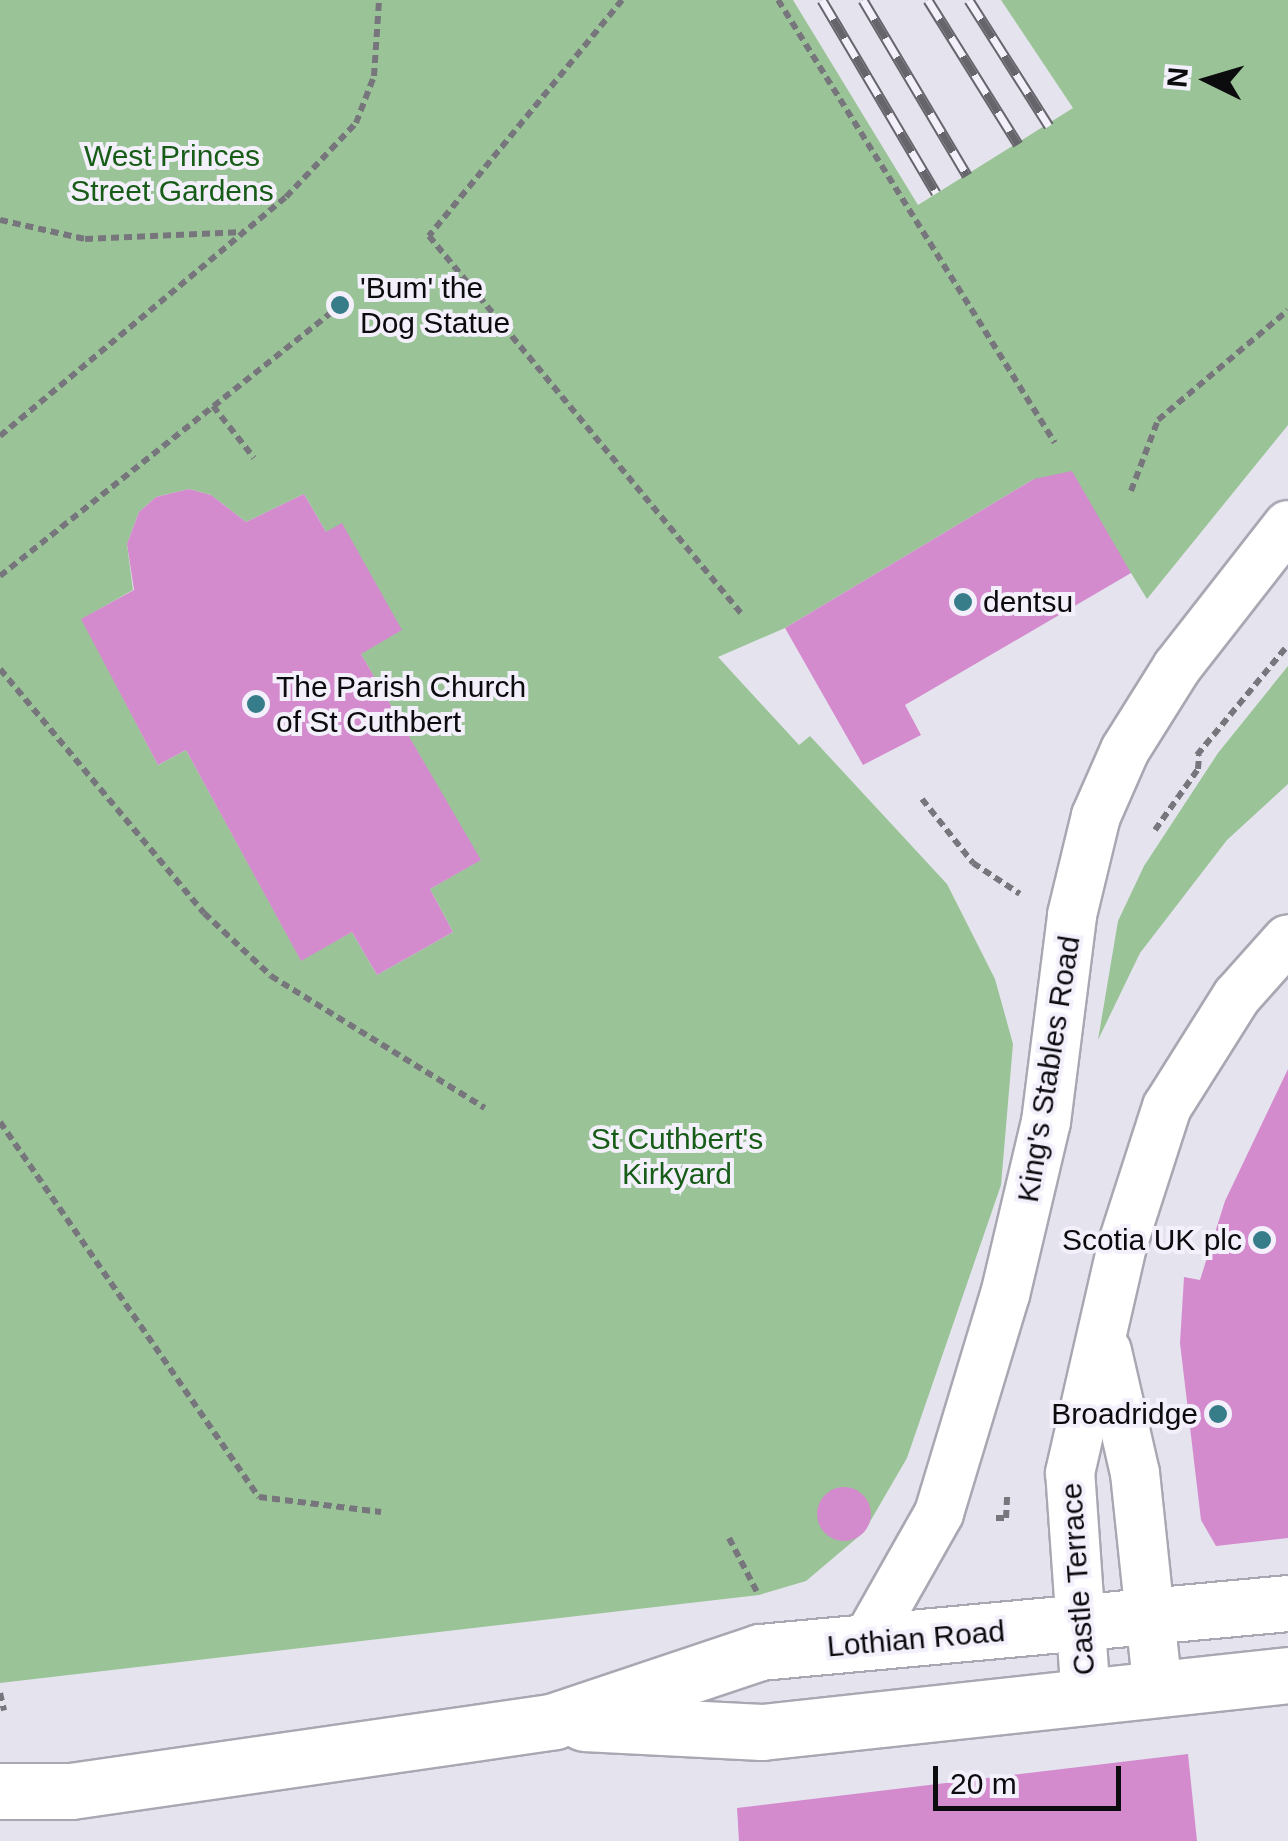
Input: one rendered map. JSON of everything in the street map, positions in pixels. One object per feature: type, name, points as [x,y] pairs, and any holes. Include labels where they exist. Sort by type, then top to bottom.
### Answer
[{"type":"main road","name":"Lothian Road","points":[[0,1791],[70,1791],[554,1721],[760,1652],[1288,1603]]},
{"type":"main road","name":"Lothian Road","points":[[554,1721],[762,1732],[1288,1675]]},
{"type":"main road","name":"Lothian Road","points":[[0,1822],[70,1791]]},
{"type":"street","name":"King's Stables Road","points":[[866,1644],[939,1514],[986,1367],[1046,1122],[1072,915],[1096,816],[1125,750],[1178,667],[1288,525]]},
{"type":"street","name":"Castle Terrace","points":[[1086,1699],[1070,1473],[1105,1342],[1122,1246],[1168,1106],[1237,996],[1288,938]]},
{"type":"street","name":"Castle Terrace","points":[[1105,1342],[1135,1473],[1158,1690]]},
{"type":"path","points":[[0,436],[245,232],[356,122],[374,76],[379,0]]},
{"type":"path","points":[[622,0],[429,236],[742,614]]},
{"type":"path","points":[[778,0],[1055,443]]},
{"type":"path","points":[[0,220],[85,239],[245,232]]},
{"type":"path","points":[[0,576],[349,298]]},
{"type":"path","points":[[1130,491],[1158,420],[1288,310]]},
{"type":"path","points":[[213,406],[254,458]]},
{"type":"path","points":[[1199,754],[1288,645]]},
{"type":"path","points":[[0,669],[204,913],[272,976],[486,1108]]},
{"type":"path","points":[[922,800],[989,878],[1072,915]]},
{"type":"path","points":[[0,1122],[258,1497],[380,1512]]},
{"type":"path","points":[[729,1538],[759,1595]]},
{"type":"path","points":[[0,1693],[4,1711]]},
{"type":"green space","name":"St Cuthbert's Kirkyard","points":[[0,0],[793,0],[918,205],[1073,108],[1001,0],[1288,0],[1288,425],[1147,599],[1131,573],[1034,479],[785,628],[718,657],[799,745],[810,736],[947,884],[995,979],[1013,1044],[1001,1185],[907,1458],[864,1532],[806,1581],[759,1595],[0,1683]],"holes":[[[189,489],[211,495],[246,522],[304,494],[326,532],[361,654],[480,860],[430,889],[453,932],[377,975],[352,932],[301,960],[186,750],[158,765],[82,619],[133,590],[127,544],[139,512],[156,497]]]},
{"type":"green space","points":[[1288,666],[1288,784],[1227,840],[1140,953],[1098,1040],[1118,921],[1144,866],[1218,753]]},
{"type":"building","points":[[1072,471],[1131,573],[905,705],[921,735],[863,765],[785,628],[1034,479]]},
{"type":"building","name":"The Parish Church of St Cuthbert","points":[[189,489],[211,495],[246,522],[304,494],[326,532],[342,523],[402,630],[361,654],[481,860],[430,889],[453,932],[377,975],[352,932],[301,961],[186,750],[158,765],[81,619],[134,590],[127,544],[139,512],[156,497]]},
{"type":"building","points":[[1288,1069],[1288,1538],[1216,1546],[1201,1520],[1180,1343],[1184,1277],[1200,1280],[1225,1201]]},
{"type":"building","points":[[844,1487],[863,1495],[871,1514],[863,1533],[844,1541],[825,1533],[817,1514],[825,1495]]},
{"type":"building","points":[[1188,1754],[1197,1841],[739,1841],[737,1808]]},
{"type":"railway","points":[[822,0],[936,193]]},
{"type":"railway","points":[[863,0],[967,175]]},
{"type":"railway","points":[[928,0],[1018,144]]},
{"type":"railway","points":[[969,0],[1049,126]]},
{"type":"place","name":"'Bum' the Dog Statue","points":[[340,305]]},
{"type":"place","name":"dentsu","points":[[963,602]]},
{"type":"place","name":"The Parish Church of St Cuthbert","points":[[256,704]]},
{"type":"place","name":"Scotia UK plc","points":[[1262,1240]]},
{"type":"place","name":"Broadridge","points":[[1218,1414]]},
{"type":"park label","name":"West Princes Street Gardens","points":[[172,173]]}]
